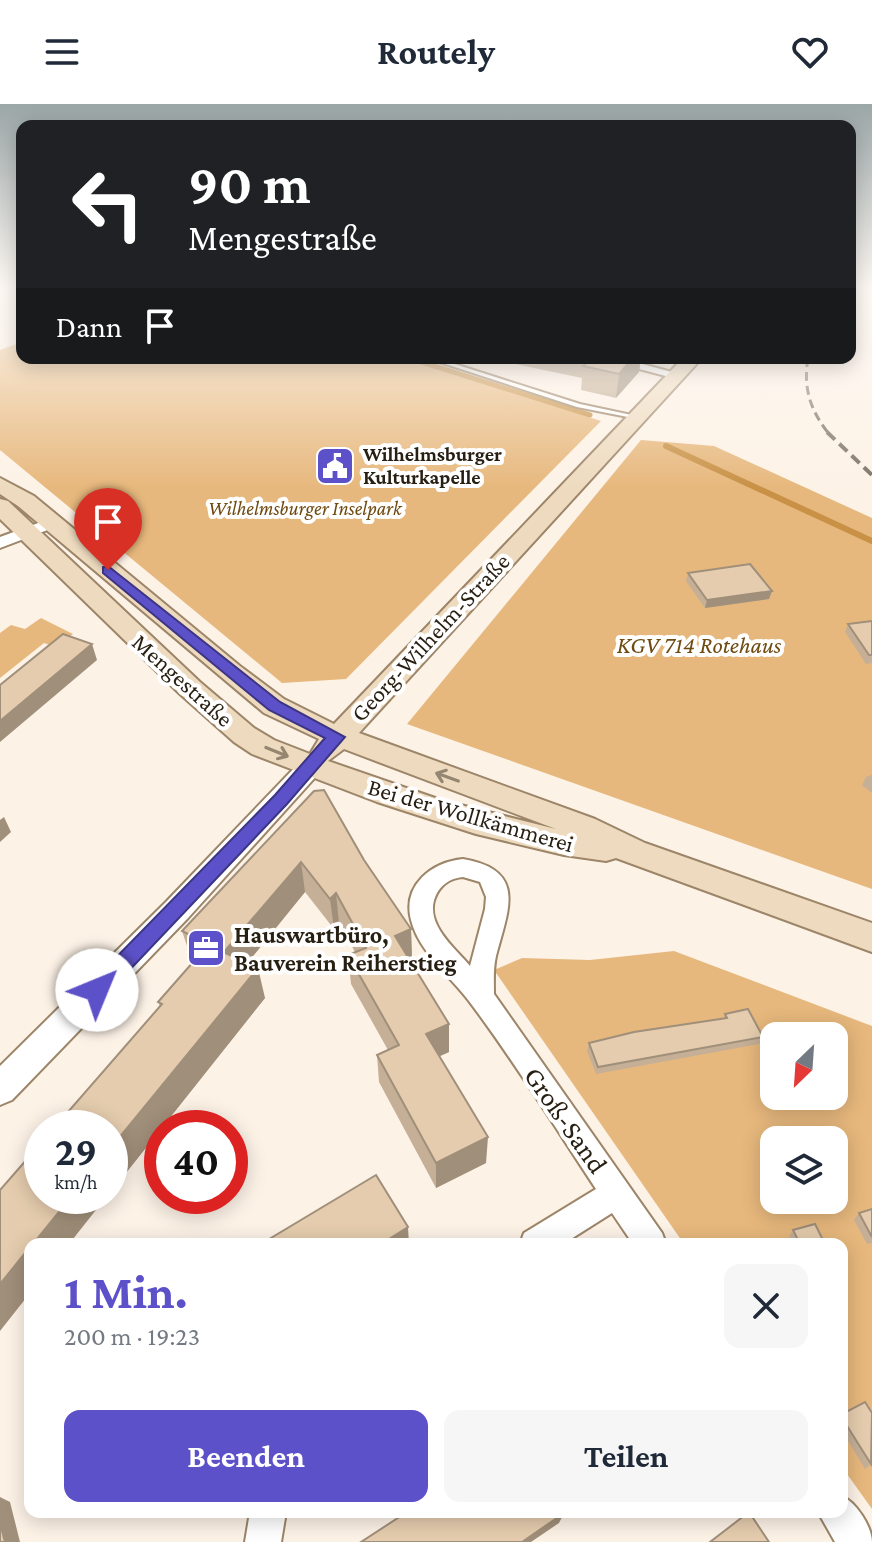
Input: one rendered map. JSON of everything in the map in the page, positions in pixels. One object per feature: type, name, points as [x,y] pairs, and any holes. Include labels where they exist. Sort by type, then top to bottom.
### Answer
[{"type":"main road","name":"Georg-Wilhelm-Straße","points":[[311,766],[687,364]]},
{"type":"main road","name":"Mengestraße","points":[[0,485],[26,533],[274,706],[336,737]]},
{"type":"main road","name":"Mengestraße","points":[[0,506],[122,626],[244,735],[263,747],[311,766]]},
{"type":"main road","name":"Bei der Wollkämmerei","points":[[336,737],[584,827],[633,852],[872,938]]},
{"type":"main road","name":"Bei der Wollkämmerei","points":[[311,766],[487,824],[575,846],[633,852]]},
{"type":"street","points":[[630,364],[677,375]]},
{"type":"street","name":"Georg-Wilhelm-Straße","points":[[0,1089],[177,910],[311,766]]},
{"type":"street","name":"Groß-Sand","points":[[481,996],[483,959],[498,911],[497,893],[486,874],[473,869],[444,871],[424,890],[421,903],[423,922],[481,996],[647,1238]]},
{"type":"street","points":[[545,1238],[616,1193]]},
{"type":"street","points":[[263,1542],[267,1518]]},
{"type":"street","points":[[840,1518],[857,1542]]},
{"type":"lane","points":[[449,364],[579,406],[638,417]]},
{"type":"green space","name":"Wilhelmsburger Inselpark","points":[[0,354],[16,354],[16,364],[425,364],[601,421],[346,679],[282,683],[0,450]]},
{"type":"green space","name":"KGV 714 Rotehaus","points":[[641,440],[714,446],[872,518],[872,889],[407,724]]},
{"type":"green space","points":[[41,618],[73,634],[55,647],[44,643],[0,678],[0,633],[11,625],[25,629]]},
{"type":"green space","points":[[674,951],[872,1026],[872,1509],[848,1475],[848,1238],[680,1238],[494,970],[522,958],[590,960]]},
{"type":"building","points":[[585,364],[628,364],[619,374],[583,366]]},
{"type":"building","points":[[750,564],[772,591],[707,600],[688,573]]},
{"type":"building","points":[[872,621],[872,655],[869,655],[848,624]]},
{"type":"building","points":[[63,634],[92,644],[0,721],[0,685]]},
{"type":"building","points":[[324,790],[364,860],[411,929],[395,936],[449,1024],[426,1034],[488,1137],[436,1163],[377,1055],[399,1045],[348,955],[366,948],[336,893],[330,899],[301,862],[224,952],[182,931],[314,791]]},
{"type":"building","points":[[208,945],[258,968],[128,1127],[128,1110],[70,1110],[162,1004],[158,1002]]},
{"type":"building","points":[[748,1009],[760,1038],[598,1067],[589,1043],[634,1032],[727,1018],[725,1014]]},
{"type":"building","points":[[24,1163],[24,1214],[57,1214],[38,1238],[24,1238],[24,1254],[0,1284],[0,1190]]},
{"type":"building","points":[[376,1175],[408,1227],[391,1238],[271,1238]]},
{"type":"building","points":[[872,1209],[872,1237],[859,1213]]},
{"type":"building","points":[[815,1224],[822,1238],[797,1238],[793,1230]]},
{"type":"building","points":[[865,1402],[872,1413],[871,1464],[848,1428],[848,1411]]},
{"type":"building","points":[[398,1518],[557,1518],[522,1542],[361,1542]]},
{"type":"building","points":[[741,1518],[753,1518],[769,1542],[710,1542]]},
{"type":"building","points":[[0,1523],[5,1542],[0,1542]]},
{"type":"waterway","points":[[428,364],[590,415]]},
{"type":"waterway","points":[[666,446],[872,541]]},
{"type":"railway","points":[[807,364],[806,379],[810,398],[829,434]]},
{"type":"railway","points":[[829,434],[872,475]]},
{"type":"place","name":"Wilhelmsburger Kulturkapelle","points":[[335,466]]},
{"type":"place","name":"Hauswartbüro, Bauverein Reiherstieg","points":[[206,948]]},
{"type":"route","points":[[97,990],[281,800],[336,737],[274,706],[108,570]]}]
